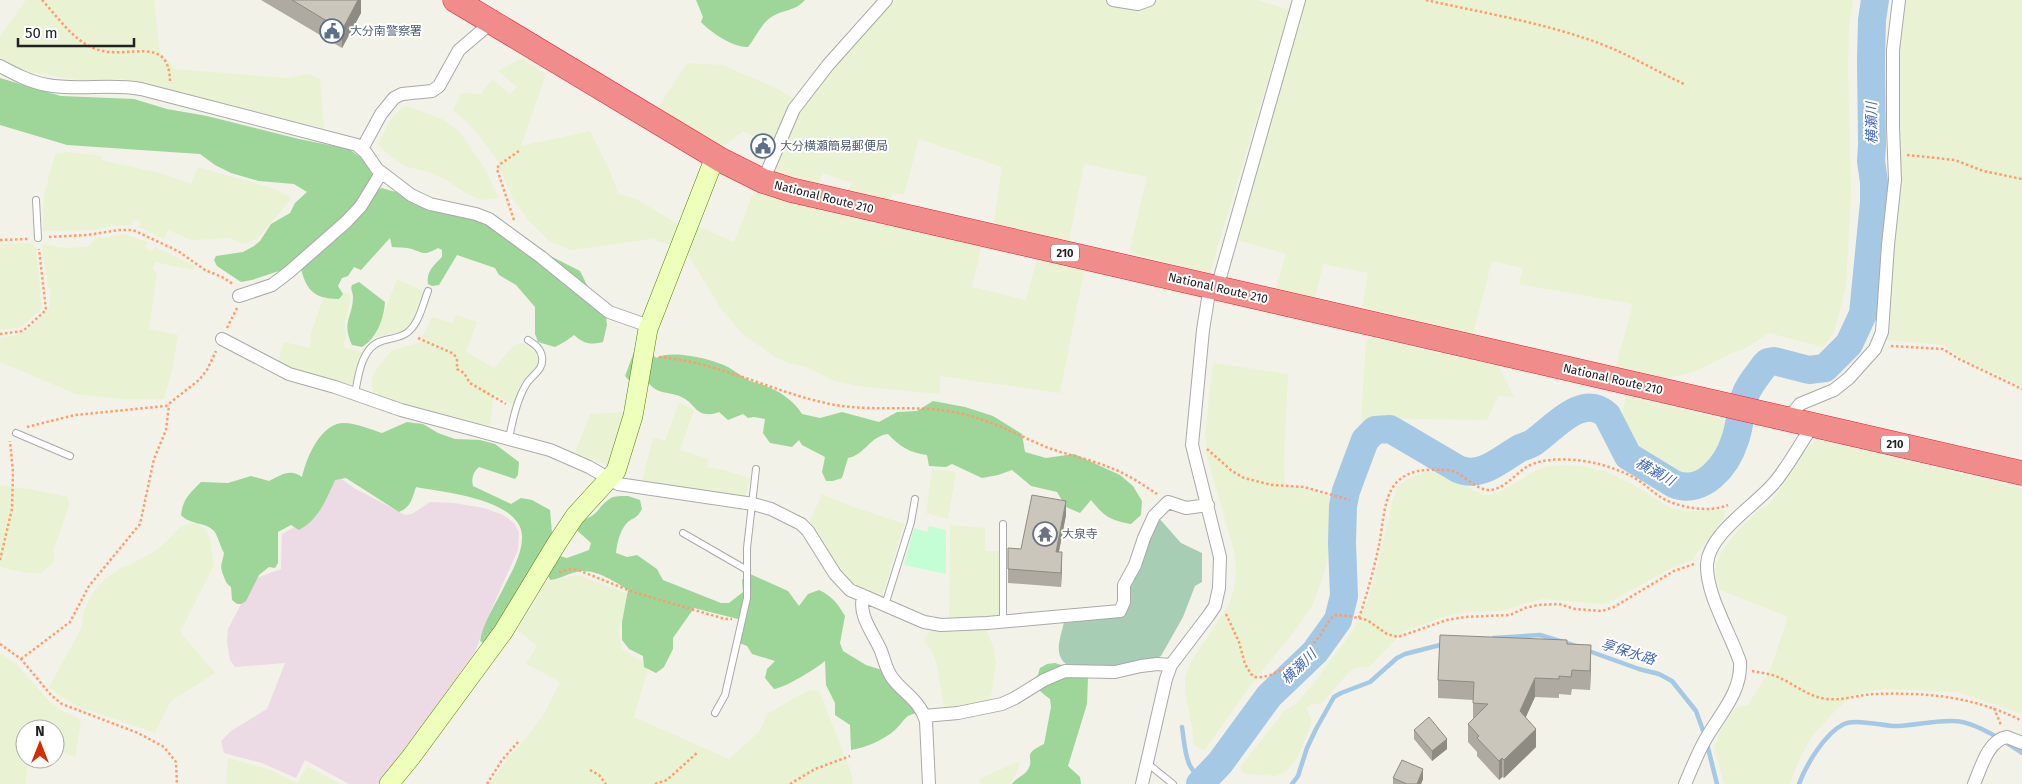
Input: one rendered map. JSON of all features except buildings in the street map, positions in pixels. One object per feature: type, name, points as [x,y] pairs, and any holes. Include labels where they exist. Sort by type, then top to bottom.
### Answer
[{"type":"highway","name":"National Route 210","points":[[455,0],[715,157],[763,181],[801,192],[2022,473]]},
{"type":"street","points":[[763,181],[794,109],[828,65],[886,0]]},
{"type":"street","points":[[1113,0],[1138,4],[1148,0]]},
{"type":"street","points":[[1142,784],[1163,688],[1172,666],[1214,606],[1219,588],[1220,564],[1208,505],[1194,455],[1192,436],[1203,330],[1299,0]]},
{"type":"street","points":[[1778,417],[1800,404],[1828,393],[1844,383],[1875,349],[1882,332],[1895,180],[1893,50],[1899,0]]},
{"type":"street","points":[[362,149],[388,104],[394,98],[402,94],[436,89],[441,84],[459,50],[492,22]]},
{"type":"street","points":[[0,66],[34,82],[47,85],[68,88],[129,87],[357,145],[381,173],[419,200],[489,219],[516,238],[609,312],[649,326]]},
{"type":"street","points":[[389,784],[485,658],[516,612],[575,516],[616,471],[637,398],[649,326],[715,157]]},
{"type":"street","points":[[239,296],[256,292],[272,285],[290,272],[356,211],[381,173]]},
{"type":"street","points":[[222,339],[290,374],[401,410],[509,438],[571,459],[624,486],[674,491],[753,504],[771,509],[801,524],[808,531],[835,574],[850,590],[912,618],[933,624],[1003,622],[1120,611],[1124,602],[1124,585],[1135,565],[1154,516],[1168,502],[1186,508],[1208,505]]},
{"type":"street","points":[[1685,784],[1705,740],[1737,687],[1740,668],[1736,652],[1713,594],[1708,571],[1708,560],[1712,548],[1718,538],[1776,480],[1813,425]]},
{"type":"street","points":[[863,597],[862,610],[872,636],[881,650],[888,673],[916,702],[924,716],[929,784]]},
{"type":"street","points":[[924,716],[958,713],[1002,704],[1044,680],[1065,671],[1114,672],[1157,664],[1172,666]]},
{"type":"street","points":[[1974,784],[1986,757],[1999,740],[2007,737],[2022,743]]},
{"type":"lane","points":[[36,200],[38,238]]},
{"type":"lane","points":[[355,394],[362,365],[370,348],[379,341],[408,333],[416,321],[428,291]]},
{"type":"lane","points":[[509,438],[523,390],[528,381],[539,372],[542,362],[541,352],[528,340]]},
{"type":"lane","points":[[16,434],[70,456]]},
{"type":"lane","points":[[715,713],[725,695],[744,612],[747,592],[747,548],[756,469]]},
{"type":"lane","points":[[885,605],[911,522],[915,499]]},
{"type":"lane","points":[[1003,524],[1003,622]]},
{"type":"lane","points":[[683,533],[747,570]]},
{"type":"lane","points":[[1147,763],[1173,784]]},
{"type":"path","points":[[42,0],[76,37],[96,49],[115,53],[154,52],[165,58],[170,79],[168,96]]},
{"type":"path","points":[[1426,0],[1578,36],[1646,63],[1684,84]]},
{"type":"path","points":[[516,238],[517,234],[512,210],[497,168],[519,150]]},
{"type":"path","points":[[1895,154],[1954,160],[1983,171],[2022,179]]},
{"type":"path","points":[[0,240],[87,236],[119,230],[133,230],[178,251],[205,270],[227,279],[237,289],[239,296],[238,305],[204,374],[196,384],[169,404],[162,407],[75,415],[37,424],[25,428],[16,434],[10,442],[13,472],[12,509],[0,560]]},
{"type":"path","points":[[0,334],[23,331],[46,309],[38,238]]},
{"type":"path","points":[[415,338],[454,354],[457,360],[457,369],[464,374],[470,383],[516,410]]},
{"type":"path","points":[[1875,349],[1895,345],[1943,349],[1959,359],[2022,389]]},
{"type":"path","points":[[643,356],[680,359],[706,365],[779,390],[830,404],[877,410],[945,410],[972,415],[1000,425],[1046,447],[1111,468],[1142,484],[1168,502]]},
{"type":"path","points":[[21,659],[70,622],[89,586],[140,524],[154,459],[165,434],[169,404]]},
{"type":"path","points":[[1192,436],[1232,471],[1244,478],[1272,485],[1304,486],[1350,500]]},
{"type":"path","points":[[1359,618],[1391,492],[1398,481],[1415,471],[1451,470],[1482,488],[1490,490],[1498,488],[1529,466],[1550,461],[1569,460],[1614,468],[1632,476],[1662,498],[1682,505],[1712,509],[1722,508],[1736,502]]},
{"type":"path","points":[[1214,606],[1225,612],[1230,619],[1240,642],[1248,670],[1255,677],[1261,678],[1274,674],[1299,656],[1317,638],[1332,616],[1349,616],[1370,621],[1387,634],[1398,637],[1447,620],[1465,617],[1510,615],[1525,608],[1538,605],[1559,604],[1575,609],[1602,611],[1674,572],[1708,560]]},
{"type":"path","points":[[540,571],[552,575],[565,570],[578,570],[634,592],[725,619],[739,617],[744,612]]},
{"type":"path","points":[[0,644],[21,659],[51,695],[62,704],[138,733],[164,747],[176,762],[177,784]]},
{"type":"path","points":[[1740,668],[1774,676],[1805,693],[1825,699],[1840,700],[1878,694],[1940,695],[1985,705],[2022,721]]},
{"type":"path","points":[[487,784],[502,760],[519,741]]},
{"type":"path","points":[[655,784],[668,780],[698,752]]},
{"type":"path","points":[[790,784],[815,769],[850,756]]},
{"type":"path","points":[[590,770],[599,775],[606,784]]},
{"type":"path","points":[[668,780],[669,784]]},
{"type":"shaded area","points":[[329,470],[354,488],[405,515],[412,514],[430,502],[454,503],[484,508],[503,515],[514,523],[519,532],[518,550],[488,617],[475,652],[385,778],[378,784],[349,784],[305,760],[296,778],[262,763],[224,753],[221,741],[231,731],[267,709],[285,663],[235,667],[230,660],[227,642],[228,629],[254,579],[281,569],[282,534],[293,528]]},
{"type":"green space","points":[[26,0],[154,0],[160,52],[175,69],[286,78],[309,74],[320,79],[324,128],[203,101],[123,79],[78,80],[5,66],[0,62],[0,36]]},
{"type":"green space","points":[[696,0],[805,0],[790,10],[773,16],[762,26],[748,47],[742,47],[716,35],[701,22],[703,17]]},
{"type":"green space","points":[[895,0],[1257,0],[1289,10],[1210,273],[1129,253],[1147,177],[1084,164],[1068,246],[993,228],[1002,167],[919,139],[904,195],[895,193],[885,204],[849,194],[851,183],[823,173],[817,187],[772,174],[780,149],[743,131],[720,149],[657,109],[687,63],[723,65],[778,89],[796,100],[829,73]]},
{"type":"green space","points":[[1305,0],[1853,0],[1849,26],[1848,66],[1851,192],[1846,287],[1834,332],[1823,347],[1769,333],[1746,348],[1694,372],[1664,379],[1615,370],[1633,304],[1519,284],[1523,268],[1492,261],[1473,334],[1362,307],[1368,273],[1323,264],[1315,299],[1276,289],[1286,254],[1234,239]]},
{"type":"green space","points":[[1901,0],[2022,0],[2022,386],[1961,358],[1943,345],[1887,340],[1895,65]]},
{"type":"green space","points":[[522,58],[546,74],[521,146],[590,131],[610,171],[618,193],[638,200],[679,225],[671,245],[651,239],[572,250],[549,241],[529,221],[511,196],[496,158],[472,127],[453,110],[461,93],[481,94],[492,79],[510,94],[517,87],[498,71]]},
{"type":"green space","points":[[0,78],[61,96],[134,99],[167,109],[207,116],[299,139],[349,149],[364,160],[373,176],[369,193],[382,188],[399,193],[411,202],[442,213],[480,220],[580,271],[588,287],[604,303],[607,325],[603,342],[587,343],[574,335],[555,347],[538,342],[535,334],[535,307],[516,285],[499,275],[495,268],[457,255],[439,285],[432,286],[428,284],[428,276],[433,266],[442,257],[442,250],[438,248],[425,253],[410,248],[392,247],[390,238],[361,270],[354,267],[348,276],[342,278],[338,286],[343,294],[339,299],[322,297],[311,290],[304,280],[300,264],[241,282],[217,266],[214,260],[216,256],[243,252],[254,246],[260,241],[271,224],[290,213],[295,203],[307,192],[294,184],[259,181],[231,173],[215,165],[200,154],[67,145],[0,125]]},
{"type":"green space","points":[[408,106],[444,120],[460,132],[485,169],[499,198],[480,200],[430,172],[407,167],[391,157],[378,144],[391,119],[402,108]]},
{"type":"green space","points":[[68,152],[101,156],[101,160],[160,173],[191,184],[198,167],[272,188],[289,196],[291,199],[257,239],[243,244],[231,238],[191,240],[168,230],[164,239],[139,227],[140,221],[133,220],[132,225],[112,226],[95,230],[43,231],[44,195],[55,154]]},
{"type":"green space","points":[[754,191],[834,214],[981,247],[972,287],[1026,300],[1037,259],[1084,271],[1060,393],[940,376],[940,394],[865,387],[834,381],[807,367],[788,363],[775,357],[742,333],[721,309],[687,253],[695,229],[700,227],[734,242]]},
{"type":"green space","points":[[124,234],[148,242],[145,247],[151,252],[155,247],[195,266],[194,270],[155,262],[153,269],[157,273],[149,329],[178,335],[172,370],[164,399],[121,399],[76,394],[0,362],[0,338],[18,335],[27,331],[49,309],[51,288],[47,286],[42,244],[66,248],[83,247],[90,246],[94,239]]},
{"type":"green space","points":[[0,244],[33,244],[36,249],[42,308],[24,325],[18,328],[0,330]]},
{"type":"green space","points":[[397,279],[423,291],[423,298],[405,330],[375,337]]},
{"type":"green space","points":[[359,282],[385,302],[383,315],[376,333],[362,347],[352,345],[347,325],[353,304],[351,287]]},
{"type":"green space","points":[[347,292],[351,297],[345,322],[346,336],[343,347],[363,352],[355,380],[349,386],[315,374],[299,372],[278,363],[284,342],[310,348],[311,333],[323,299]]},
{"type":"green space","points":[[456,315],[477,322],[466,352],[494,368],[514,345],[523,343],[537,353],[539,363],[520,386],[513,405],[494,394],[490,426],[393,402],[373,393],[372,379],[376,370],[391,351],[419,343],[432,317],[453,323]]},
{"type":"green space","points":[[1372,338],[1499,367],[1514,397],[1498,396],[1487,420],[1405,419],[1361,423],[1366,339]]},
{"type":"green space","points":[[648,349],[656,358],[672,354],[702,358],[721,364],[750,381],[772,388],[782,394],[802,414],[820,418],[842,412],[879,422],[897,412],[917,411],[933,401],[965,407],[993,416],[1022,434],[1025,452],[1046,458],[1074,454],[1120,475],[1133,486],[1142,501],[1141,515],[1131,524],[1117,521],[1104,514],[1091,500],[1080,513],[1066,507],[1057,492],[1031,486],[1012,470],[982,478],[952,464],[946,467],[929,466],[927,455],[915,453],[905,448],[888,434],[877,438],[859,453],[848,458],[842,478],[826,481],[822,472],[825,457],[802,445],[799,440],[792,447],[770,443],[763,433],[765,419],[748,418],[743,414],[728,420],[719,412],[704,414],[682,397],[661,392],[651,386],[646,380],[633,385],[625,376],[634,352]]},
{"type":"green space","points":[[1213,363],[1288,374],[1284,462],[1285,484],[1338,498],[1325,571],[1312,606],[1251,685],[1204,751],[1194,745],[1185,691],[1185,677],[1191,662],[1229,605],[1236,573],[1234,551],[1207,456],[1205,435]]},
{"type":"green space","points":[[1626,396],[1734,422],[1723,456],[1706,474],[1695,476],[1673,470],[1648,458],[1637,449],[1623,423],[1622,416]]},
{"type":"green space","points":[[679,402],[694,410],[680,450],[709,459],[707,467],[750,478],[745,496],[642,481],[653,437],[665,441]]},
{"type":"green space","points":[[624,412],[608,465],[575,453],[590,414]]},
{"type":"green space","points":[[407,422],[423,424],[438,433],[455,439],[480,440],[495,444],[519,462],[518,475],[515,479],[479,467],[473,476],[473,486],[511,504],[521,498],[532,500],[550,510],[552,533],[508,612],[493,634],[483,643],[480,641],[486,621],[519,556],[522,535],[518,523],[508,513],[478,499],[416,487],[409,505],[399,512],[346,478],[335,480],[317,515],[306,526],[299,530],[291,525],[278,532],[278,563],[275,568],[269,567],[259,575],[246,601],[237,604],[232,600],[231,587],[226,581],[221,565],[224,553],[215,533],[211,528],[181,515],[185,501],[190,493],[201,482],[228,483],[251,476],[269,481],[289,473],[298,474],[302,477],[306,463],[318,439],[337,424],[347,423],[382,433]]},
{"type":"green space","points":[[1818,440],[2022,488],[2022,714],[1958,692],[1883,689],[1854,695],[1837,709],[1812,736],[1799,760],[1790,784],[1724,784],[1714,746],[1720,732],[1735,708],[1748,705],[1770,670],[1788,617],[1720,590],[1716,577],[1716,564],[1722,551],[1739,529],[1760,509],[1768,506],[1808,447]]},
{"type":"green space","points":[[1548,466],[1582,466],[1605,471],[1630,483],[1671,508],[1687,511],[1725,510],[1724,518],[1692,560],[1670,569],[1608,603],[1543,599],[1522,604],[1505,611],[1465,612],[1446,616],[1403,632],[1369,667],[1357,667],[1349,672],[1321,704],[1312,704],[1306,708],[1311,718],[1311,724],[1298,757],[1283,774],[1275,776],[1242,772],[1240,767],[1285,710],[1296,704],[1317,679],[1349,636],[1364,611],[1373,585],[1392,502],[1398,486],[1409,478],[1424,472],[1442,473],[1455,477],[1474,491],[1488,495],[1500,492],[1535,471]]},
{"type":"green space","points":[[932,469],[956,472],[948,519],[926,513]]},
{"type":"green space","points":[[0,485],[68,497],[69,506],[53,551],[55,561],[41,573],[26,573],[0,567]]},
{"type":"green space","points":[[822,494],[904,524],[881,599],[858,589],[839,571],[810,521]]},
{"type":"green space","points":[[628,496],[640,500],[642,509],[622,529],[616,553],[627,557],[637,555],[657,569],[663,580],[721,603],[729,603],[743,592],[742,580],[748,573],[788,591],[799,606],[808,594],[819,590],[824,592],[834,601],[845,616],[840,643],[843,651],[866,665],[885,671],[920,712],[907,717],[895,730],[880,740],[851,750],[850,725],[835,715],[835,703],[826,685],[825,661],[808,673],[780,688],[774,689],[765,678],[767,669],[775,661],[752,654],[747,646],[737,642],[738,619],[694,608],[673,638],[673,649],[664,667],[656,673],[644,667],[643,656],[629,649],[622,640],[622,622],[628,590],[603,576],[589,571],[576,572],[550,580],[548,575],[556,555],[567,558],[589,550],[591,543],[570,524],[577,519],[584,519],[593,515],[611,498]]},
{"type":"green space","points":[[1158,517],[1181,543],[1202,553],[1202,582],[1195,586],[1183,617],[1161,656],[1127,666],[1089,667],[1066,664],[1062,660],[1059,650],[1064,622],[1118,616],[1126,591]]},
{"type":"green space","points":[[196,523],[205,529],[210,538],[214,565],[180,632],[215,673],[171,701],[155,733],[82,708],[65,699],[49,687],[82,627],[84,610],[92,594],[105,579],[122,567],[154,552],[181,526]]},
{"type":"green space","points":[[950,525],[985,528],[985,551],[999,551],[1000,616],[949,621]]},
{"type":"green space","points":[[929,526],[946,530],[946,574],[904,565],[914,528],[927,532]]},
{"type":"green space","points":[[578,575],[632,595],[618,629],[622,649],[649,665],[634,717],[729,759],[760,731],[767,714],[809,690],[819,691],[851,772],[853,784],[490,784],[511,754],[520,746],[544,714],[560,682],[526,664],[537,646],[518,630],[546,582]]},
{"type":"green space","points":[[932,628],[986,629],[993,646],[996,663],[990,703],[945,711],[936,662],[924,640]]},
{"type":"green space","points":[[0,653],[17,665],[50,702],[78,718],[81,723],[75,757],[65,753],[65,719],[15,719],[15,769],[27,769],[25,784],[0,784]]},
{"type":"green space","points":[[1055,663],[1083,672],[1088,678],[1087,704],[1068,766],[1080,777],[1081,784],[1012,784],[1027,771],[1030,766],[1030,754],[1032,751],[1044,744],[1051,707],[1050,699],[1037,686],[1037,679],[1040,668],[1047,664]]},
{"type":"green space","points":[[228,758],[268,769],[297,783],[307,766],[340,784],[226,784]]},
{"type":"green space","points":[[1019,761],[1018,770],[1010,784],[980,784],[979,779]]},
{"type":"waterway","name":"横瀬川","points":[[1200,784],[1220,763],[1269,696],[1315,652],[1338,620],[1344,596],[1343,506],[1346,491],[1365,440],[1375,430],[1390,429],[1458,469],[1475,471],[1483,470],[1532,443],[1568,415],[1578,410],[1597,409],[1607,415],[1628,456],[1674,484],[1685,487],[1695,486],[1712,476],[1726,459],[1737,435],[1747,390],[1768,362],[1774,361],[1809,370],[1825,368],[1849,344],[1863,314],[1874,202],[1871,161],[1871,60],[1872,20],[1875,0]]},
{"type":"waterway","name":"享保水路","points":[[1494,638],[1540,635],[1576,646]]},
{"type":"waterway","name":"享保水路","points":[[1292,784],[1298,776],[1307,748],[1316,729],[1334,697],[1370,682],[1397,658],[1405,654],[1444,644]]},
{"type":"waterway","name":"享保水路","points":[[1586,650],[1659,674],[1672,681],[1696,711],[1705,736]]},
{"type":"waterway","name":"享保水路","points":[[1799,784],[1811,759],[1823,742],[1837,728],[1849,723],[1861,722],[1893,726],[1939,721],[1962,722],[1990,733],[2022,753]]},
{"type":"waterway","name":"享保水路","points":[[1182,727],[1186,754],[1191,768],[1196,774],[1212,784]]},
{"type":"waterway","name":"享保水路","points":[[1707,744],[1717,784]]},
{"type":"place","name":"大分南警察署","points":[[332,31]]},
{"type":"place","name":"大分横瀬簡易郵便局","points":[[763,146]]},
{"type":"place","name":"大泉寺","points":[[1045,534]]}]
